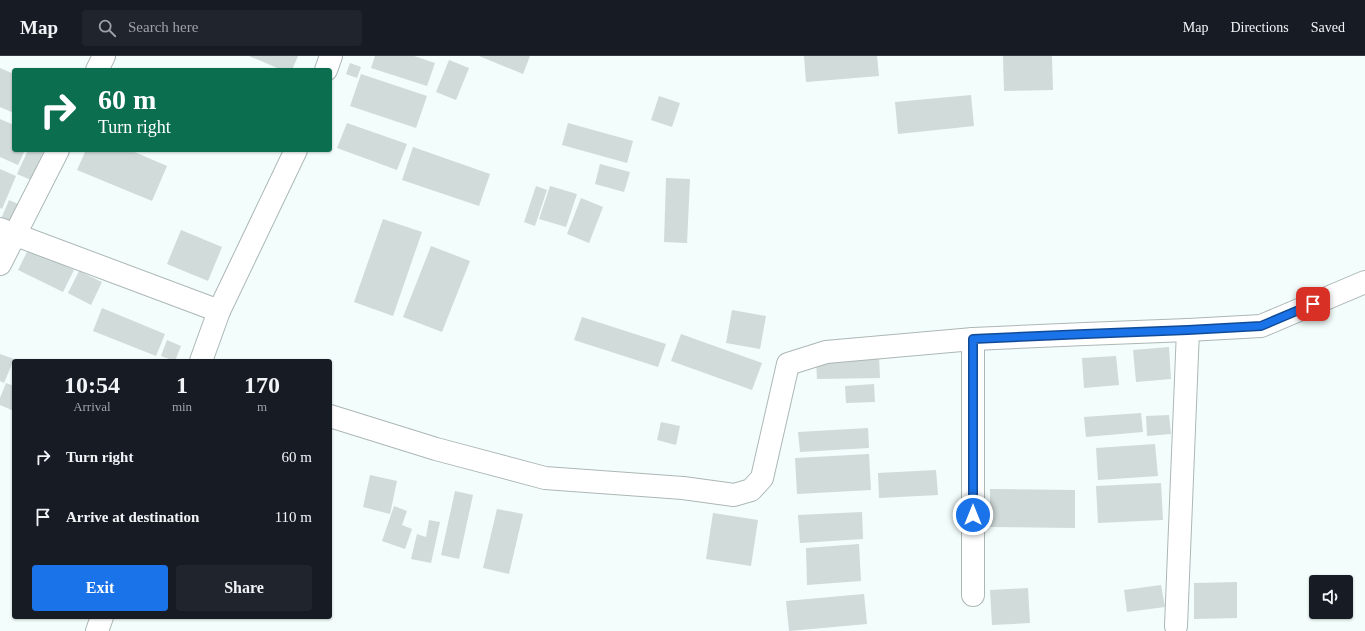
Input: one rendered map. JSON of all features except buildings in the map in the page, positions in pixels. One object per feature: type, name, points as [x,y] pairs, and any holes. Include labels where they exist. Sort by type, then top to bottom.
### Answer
[{"type":"street","points":[[98,68],[104,56]]},
{"type":"street","points":[[327,68],[332,56]]},
{"type":"street","points":[[0,264],[8,232],[57,152]]},
{"type":"street","points":[[202,359],[219,311],[295,152]]},
{"type":"street","points":[[8,232],[219,311]]},
{"type":"street","points":[[332,417],[436,449],[545,478],[683,488],[734,495],[751,490],[762,478],[788,364],[826,352],[973,339],[1261,326],[1365,282]]},
{"type":"street","points":[[1176,626],[1188,330]]},
{"type":"street","points":[[973,339],[973,595]]},
{"type":"street","points":[[97,631],[101,619]]},
{"type":"route","points":[[973,515],[973,339],[1261,326],[1313,304]]}]
